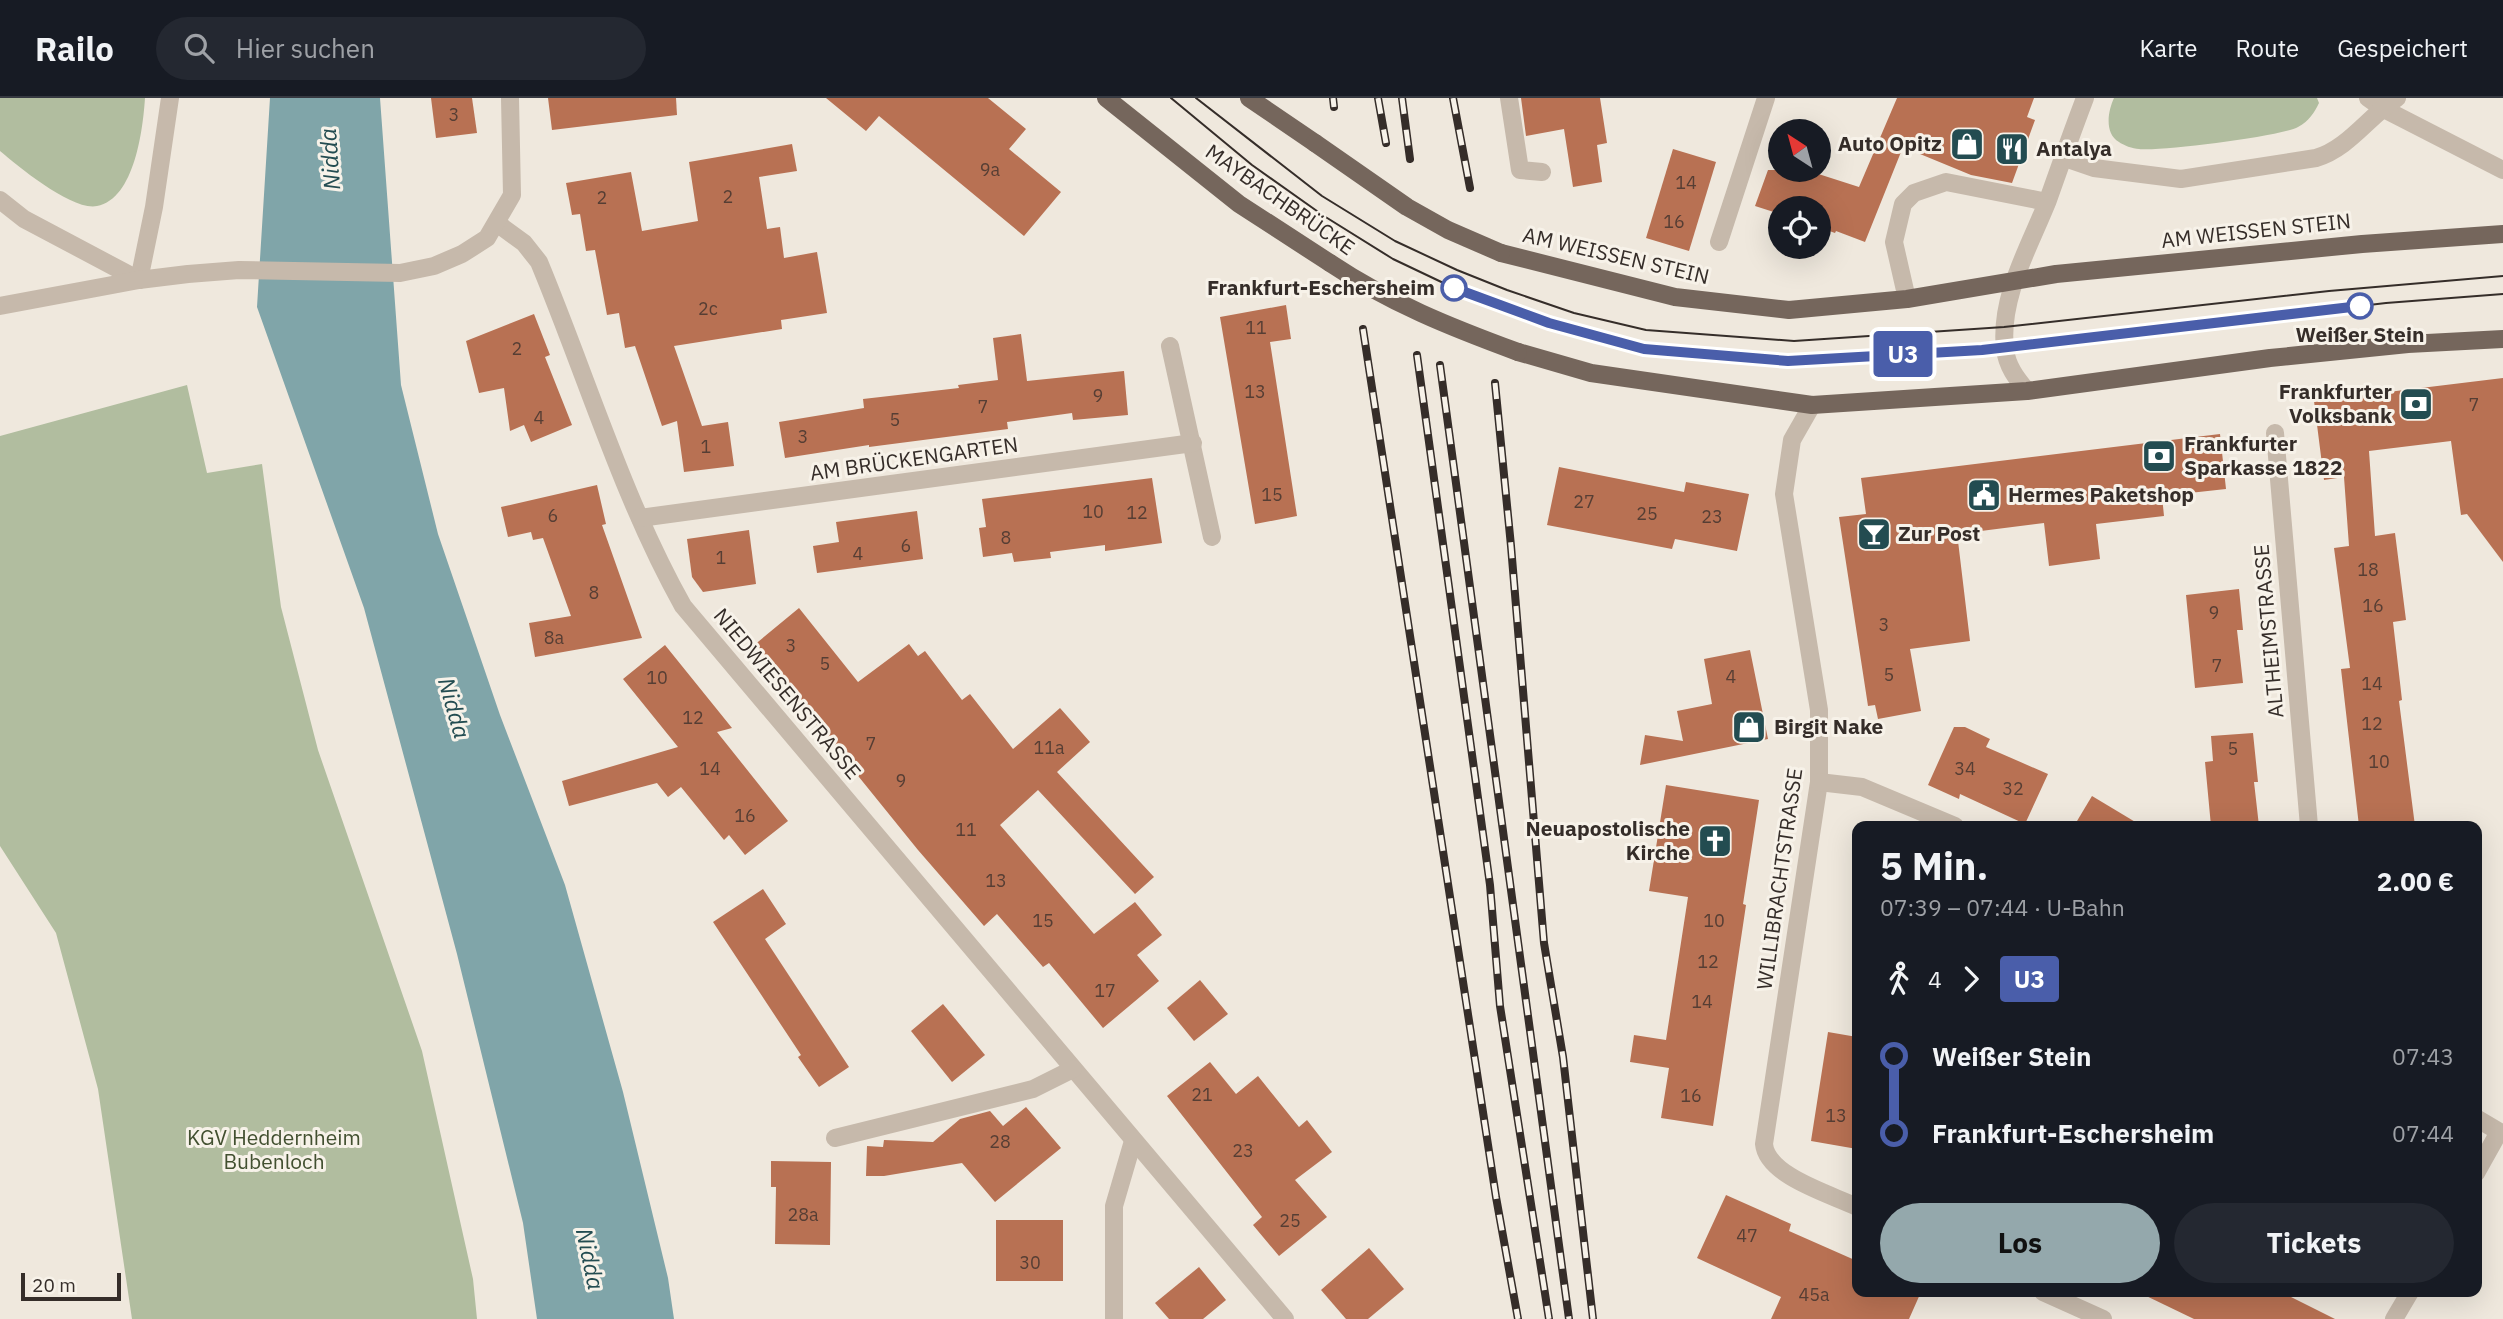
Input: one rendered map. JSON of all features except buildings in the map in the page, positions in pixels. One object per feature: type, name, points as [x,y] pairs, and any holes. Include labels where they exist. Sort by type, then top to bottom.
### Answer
[{"type":"main road","name":"MAYBACHBRÜCKE","points":[[1107,98],[1239,204],[1369,289],[1413,310],[1518,352],[1591,373],[1812,405]]},
{"type":"main road","name":"AM WEISSEN STEIN","points":[[1249,98],[1407,207],[1448,230],[1501,253],[1675,297],[1789,310],[1907,299],[2065,273],[2348,245],[2503,234]]},
{"type":"main road","points":[[1812,405],[2027,391],[2270,358],[2408,344],[2503,339]]},
{"type":"street","points":[[139,280],[154,207],[170,98]]},
{"type":"street","points":[[0,306],[139,280],[239,270],[400,273],[433,266],[462,254],[487,238],[498,224],[512,195],[510,98]]},
{"type":"street","points":[[1509,98],[1520,170],[1542,172]]},
{"type":"street","points":[[1719,242],[1766,98]]},
{"type":"street","points":[[2027,391],[2015,376],[2007,358],[2004,327],[2014,281],[2047,202],[2085,98]]},
{"type":"street","points":[[2062,158],[2094,168],[2181,179],[2327,155],[2342,145],[2375,103],[2397,98]]},
{"type":"street","points":[[2375,103],[2503,170]]},
{"type":"street","points":[[1907,299],[1894,242],[1903,204],[1914,192],[1946,182],[2047,202]]},
{"type":"street","points":[[0,200],[24,219],[139,280]]},
{"type":"street","name":"NIEDWIESENSTRASSE","points":[[498,224],[524,243],[539,262],[640,519],[659,563],[683,606],[1284,1319]]},
{"type":"street","points":[[1170,346],[1212,537]]},
{"type":"street","name":"WILLIBRACHTSTRASSE","points":[[1812,405],[1792,440],[1784,494],[1819,710],[1819,782],[1764,1144],[1767,1157],[1781,1172],[1852,1205]]},
{"type":"street","name":"ALTHEIMSTRASSE","points":[[2275,433],[2309,821]]},
{"type":"street","name":"AM BRÜCKENGARTEN","points":[[640,519],[1193,443]]},
{"type":"street","points":[[1819,782],[1863,787],[1943,821]]},
{"type":"street","points":[[835,1138],[1033,1089],[1073,1069]]},
{"type":"street","points":[[2482,1122],[2501,1133],[2482,1163]]},
{"type":"street","points":[[1114,1319],[1114,1206],[1133,1141]]},
{"type":"street","points":[[2054,1297],[2103,1319]]},
{"type":"street","points":[[2394,1319],[2407,1297]]},
{"type":"green space","points":[[0,98],[145,98],[139,144],[128,177],[120,190],[110,201],[97,206],[86,206],[60,195],[20,167],[0,151]]},
{"type":"green space","points":[[2114,98],[2317,98],[2319,103],[2305,122],[2288,131],[2220,142],[2139,149],[2121,143],[2111,133],[2109,115]]},
{"type":"green space","name":"KGV Heddernheim Bubenloch","points":[[187,385],[207,473],[262,464],[281,607],[318,750],[422,1051],[473,1279],[477,1319],[132,1319],[98,1089],[56,933],[0,846],[0,436]]},
{"type":"water","name":"Nidda","points":[[270,98],[380,98],[401,385],[438,534],[500,715],[565,885],[623,1092],[668,1278],[674,1319],[537,1319],[523,1223],[457,954],[364,608],[257,307]]},
{"type":"tram line","points":[[1171,98],[1252,165],[1324,216],[1393,259],[1454,288],[1510,310],[1644,349],[1788,361],[1982,350],[2386,303],[2503,294]]},
{"type":"tram line","points":[[1196,98],[1322,196],[1395,241],[1507,290],[1574,313],[1646,330],[1794,341],[2004,327],[2329,291],[2503,276]]},
{"type":"railway","points":[[1333,98],[1334,107]]},
{"type":"railway","points":[[1378,98],[1386,143]]},
{"type":"railway","points":[[1402,98],[1410,159]]},
{"type":"railway","points":[[1453,98],[1470,188]]},
{"type":"railway","points":[[1363,329],[1496,1197],[1518,1319]]},
{"type":"railway","points":[[1417,355],[1490,885],[1500,1006],[1549,1319]]},
{"type":"railway","points":[[1440,365],[1569,1319]]},
{"type":"railway","points":[[1495,383],[1544,943],[1563,1057],[1593,1319]]},
{"type":"metro line","name":"U3","points":[[1454,288],[1549,323],[1644,349],[1788,361],[1982,350],[2360,306]]},
{"type":"place","name":"Auto Opitz","points":[[1967,144]]},
{"type":"place","name":"Antalya","points":[[2012,149]]},
{"type":"place","name":"Frankfurt-Eschersheim","points":[[1454,288]]},
{"type":"place","name":"Weißer Stein","points":[[2360,306]]},
{"type":"place","name":"Frankfurter Volksbank","points":[[2416,404]]},
{"type":"place","name":"Frankfurter Sparkasse 1822","points":[[2159,456]]},
{"type":"place","name":"Hermes Paketshop","points":[[1984,495]]},
{"type":"place","name":"Zur Post","points":[[1874,534]]},
{"type":"place","name":"Birgit Nake","points":[[1749,727]]},
{"type":"place","name":"Neuapostolische Kirche","points":[[1715,841]]}]
